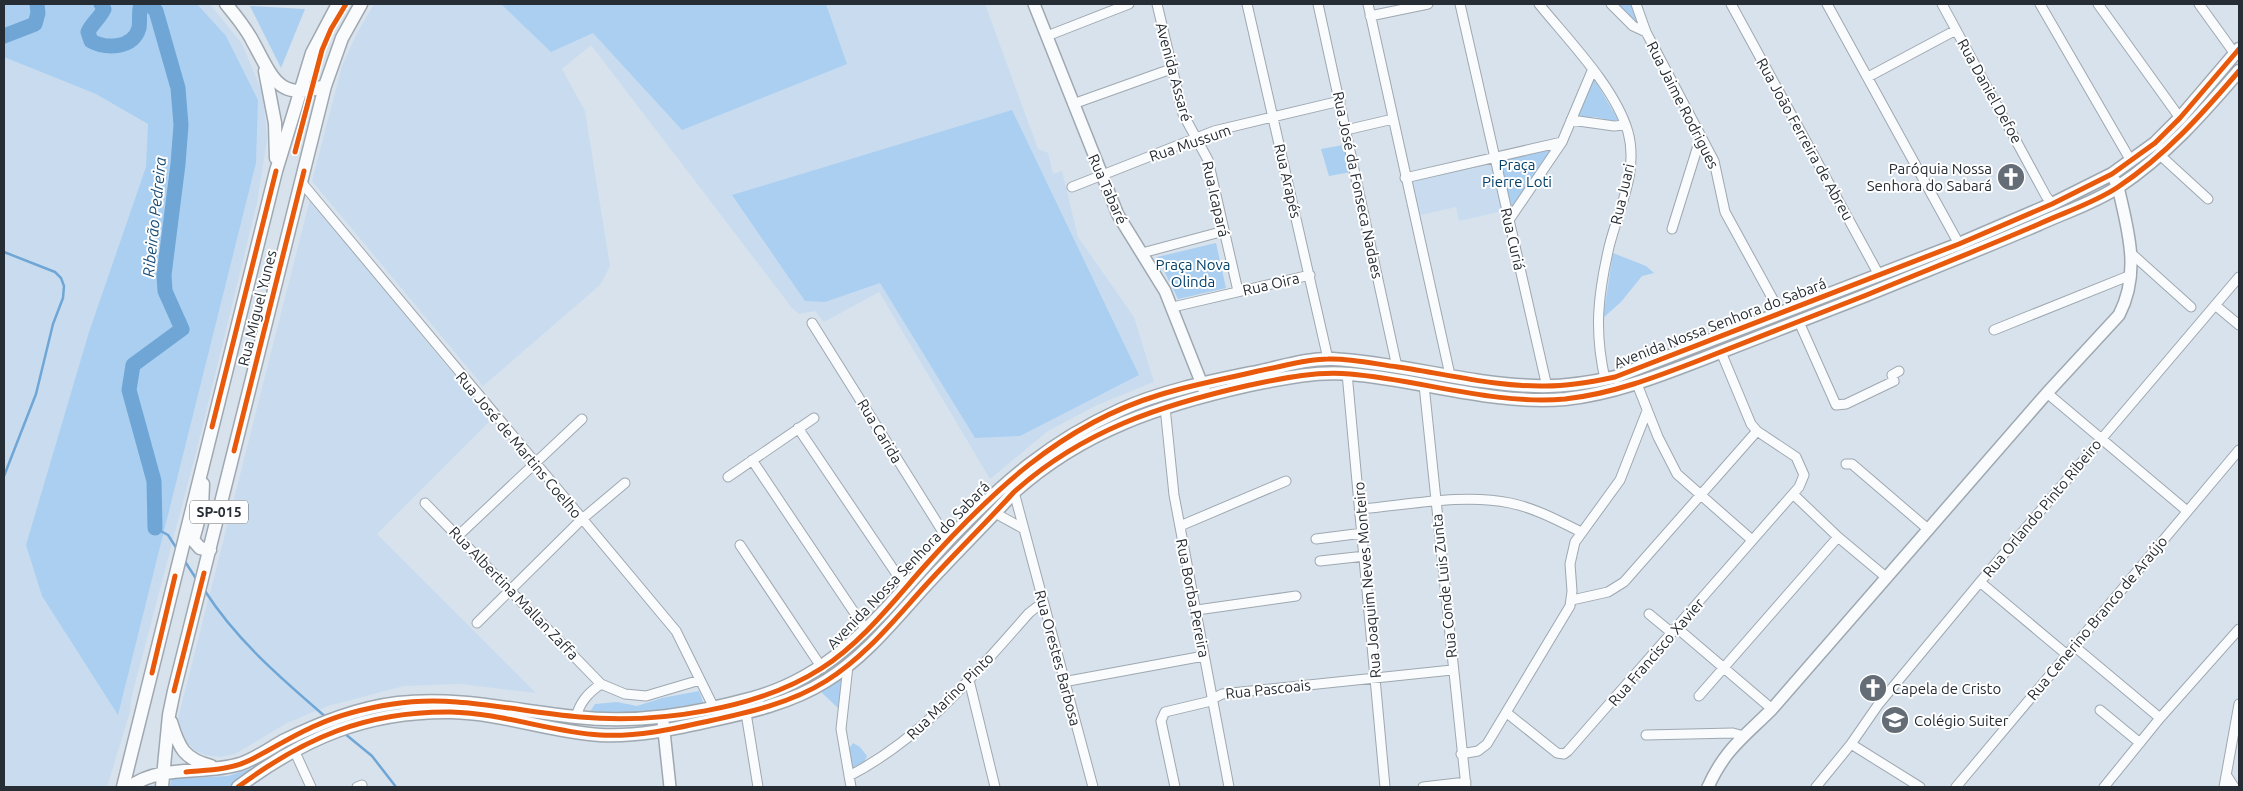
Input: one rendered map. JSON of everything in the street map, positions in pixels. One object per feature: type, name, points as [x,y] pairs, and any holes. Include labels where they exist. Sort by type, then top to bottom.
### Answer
[{"type":"main road","points":[[226,4],[236,10],[274,80],[284,88],[300,91],[326,86]]},
{"type":"main road","name":"Rua Miguel Yunes","points":[[123,787],[276,172],[312,53],[338,4]]},
{"type":"main road","points":[[342,4],[346,13],[342,38]]},
{"type":"main road","name":"Rua Miguel Yunes","points":[[162,787],[169,715],[326,86],[342,38],[361,4]]},
{"type":"main road","name":"Avenida Nossa Senhora do Sabará","points":[[130,787],[142,779],[163,773],[218,768],[246,762],[318,724],[371,708],[398,703],[459,701],[576,717],[628,720],[717,713],[746,713],[798,696],[848,666],[1014,492],[1055,459],[1090,438],[1125,421],[1165,407],[1206,396],[1295,376],[1347,373],[1472,394],[1550,400],[1602,393],[1637,384],[1780,314],[1959,244],[2052,204],[2112,174],[2155,143],[2180,118],[2237,51]]},
{"type":"main road","points":[[263,62],[275,123],[276,172]]},
{"type":"main road","name":"Avenida Nossa Senhora do Sabará","points":[[240,786],[294,750],[333,731],[363,722],[422,713],[476,714],[598,735],[630,735],[663,731],[717,713],[776,691],[822,668],[866,630],[948,540],[998,490],[1028,464],[1053,446],[1121,409],[1158,395],[1201,384],[1328,359],[1398,367],[1511,384],[1547,386],[1574,385],[1605,379],[1687,358],[1721,352],[1920,274],[2106,195],[2161,156],[2188,130],[2239,71]]},
{"type":"main road","points":[[1916,261],[1920,274]]},
{"type":"main road","points":[[202,464],[203,499],[193,540],[200,548],[210,550]]},
{"type":"main road","points":[[169,715],[174,732],[187,756],[194,762],[218,768]]},
{"type":"street","name":"Rua Tabaré","points":[[1034,4],[1118,215],[1173,307],[1206,396]]},
{"type":"street","points":[[1047,36],[1130,4]]},
{"type":"street","name":"Avenida Assaré","points":[[1157,4],[1183,114],[1196,139]]},
{"type":"street","name":"Rua Arapés","points":[[1248,4],[1328,359]]},
{"type":"street","name":"Rua José da Fonseca Nadaes","points":[[1318,4],[1398,367]]},
{"type":"street","points":[[1368,4],[1450,375]]},
{"type":"street","points":[[1370,16],[1428,4]]},
{"type":"street","name":"Rua Curiá","points":[[1460,4],[1547,386]]},
{"type":"street","name":"Rua Juari","points":[[1539,4],[1609,94],[1625,125],[1629,141],[1631,166],[1609,247],[1597,319],[1598,340],[1605,379]]},
{"type":"street","points":[[1611,4],[1634,26],[1646,32]]},
{"type":"street","name":"Rua Jaime Rodrigues","points":[[1636,4],[1646,32],[1717,169],[1725,212],[1780,314]]},
{"type":"street","name":"Rua João Ferreira de Abreu","points":[[1731,4],[1879,275]]},
{"type":"street","points":[[1827,4],[1959,244]]},
{"type":"street","name":"Rua Daniel Defoe","points":[[1942,4],[2052,204]]},
{"type":"street","points":[[2040,4],[2131,161]]},
{"type":"street","points":[[2098,4],[2180,118]]},
{"type":"street","points":[[2199,4],[2237,51]]},
{"type":"street","points":[[1868,78],[1956,30]]},
{"type":"street","points":[[1073,104],[1171,69]]},
{"type":"street","points":[[1509,220],[1562,142],[1592,71]]},
{"type":"street","name":"Rua Mussum","points":[[1072,186],[1214,132],[1340,101]]},
{"type":"street","points":[[1346,130],[1393,119]]},
{"type":"street","points":[[1572,120],[1614,126],[1625,125]]},
{"type":"street","points":[[1672,229],[1701,136]]},
{"type":"street","name":"Rua Icapará","points":[[1196,139],[1208,160],[1238,291]]},
{"type":"street","points":[[1405,178],[1562,142]]},
{"type":"street","points":[[2161,156],[2208,199]]},
{"type":"street","points":[[1708,787],[1721,760],[1772,709],[2047,393],[2119,315],[2126,302],[2132,254],[2118,187],[2112,174]]},
{"type":"street","name":"Rua José de Martins Coelho","points":[[302,183],[581,520],[676,631],[717,713]]},
{"type":"street","points":[[1142,253],[1224,231]]},
{"type":"street","points":[[2132,254],[2191,307]]},
{"type":"street","name":"Rua Oira","points":[[1173,307],[1310,274]]},
{"type":"street","points":[[1994,330],[2130,275]]},
{"type":"street","name":"Rua Orlando Pinto Ribeiro","points":[[1816,787],[1851,744],[1878,705],[1980,582],[2239,277]]},
{"type":"street","points":[[2215,305],[2239,326]]},
{"type":"street","points":[[1799,322],[1836,405],[1846,404],[1894,381],[1896,373]]},
{"type":"street","name":"Rua Carida","points":[[812,323],[948,540]]},
{"type":"street","points":[[1572,600],[1598,595],[1618,587],[1757,431],[1751,424],[1721,352]]},
{"type":"street","name":"Rua Joaquim Neves Monteiro","points":[[1347,373],[1361,509],[1385,787]]},
{"type":"street","points":[[1637,384],[1647,411],[1674,469],[1700,495],[1752,540]]},
{"type":"street","name":"Rua Conde Luis Zunta","points":[[1424,385],[1452,670],[1466,785]]},
{"type":"street","points":[[2047,393],[2187,511]]},
{"type":"street","name":"Rua Borba Pereira","points":[[1165,407],[1174,495],[1229,787]]},
{"type":"street","points":[[1461,754],[1478,751],[1487,744],[1572,600],[1571,556],[1575,542],[1620,480],[1647,411]]},
{"type":"street","points":[[458,535],[582,418]]},
{"type":"street","points":[[728,477],[814,418]]},
{"type":"street","points":[[798,428],[906,588]]},
{"type":"street","name":"Rua Francisco Xavier","points":[[1507,713],[1557,753],[1564,754],[1674,631],[1793,494],[1803,479],[1803,471],[1797,459],[1757,431]]},
{"type":"street","name":"Rua Cenerino Branco de Araújo","points":[[1956,787],[2239,450]]},
{"type":"street","points":[[752,460],[866,630]]},
{"type":"street","points":[[1846,464],[1852,464],[1929,530]]},
{"type":"street","points":[[1180,526],[1286,481]]},
{"type":"street","points":[[477,623],[581,520],[625,483]]},
{"type":"street","name":"Rua Orestes Barbosa","points":[[1014,492],[1092,787]]},
{"type":"street","points":[[1793,494],[1838,537],[1887,578]]},
{"type":"street","points":[[1361,509],[1479,499],[1513,503],[1552,518],[1581,532]]},
{"type":"street","name":"Rua Albertina Mallan Zaffa","points":[[426,504],[601,684]]},
{"type":"street","points":[[995,513],[1024,529]]},
{"type":"street","points":[[1316,539],[1363,533]]},
{"type":"street","points":[[1699,696],[1838,537]]},
{"type":"street","points":[[740,545],[822,668]]},
{"type":"street","points":[[1320,561],[1365,556]]},
{"type":"street","points":[[1980,582],[2066,654]]},
{"type":"street","points":[[1197,610],[1296,596]]},
{"type":"street","name":"Rua Marino Pinto","points":[[849,776],[908,739],[969,680],[1042,603]]},
{"type":"street","points":[[1649,614],[1724,668],[1772,709]]},
{"type":"street","points":[[2104,787],[2160,718],[2239,629]]},
{"type":"street","points":[[2074,646],[2160,718]]},
{"type":"street","points":[[1064,682],[1204,656]]},
{"type":"street","points":[[848,666],[841,730],[850,787]]},
{"type":"street","name":"Rua Pascoais","points":[[1175,787],[1160,717],[1165,712],[1207,702],[1222,694],[1452,670]]},
{"type":"street","points":[[576,717],[586,695],[601,684],[625,694],[646,696],[700,680]]},
{"type":"street","points":[[969,680],[995,787]]},
{"type":"street","points":[[2224,787],[2239,704]]},
{"type":"street","points":[[2100,710],[2140,743]]},
{"type":"street","points":[[746,713],[758,787]]},
{"type":"street","points":[[663,718],[670,787]]},
{"type":"street","points":[[1646,735],[1733,733],[1744,736]]},
{"type":"street","points":[[1851,744],[1920,787]]},
{"type":"street","points":[[294,750],[311,787]]},
{"type":"street","points":[[2227,776],[2234,787]]},
{"type":"street","points":[[1423,787],[1466,785]]},
{"type":"shaded area","points":[[4,4],[210,4],[242,44],[263,94],[267,140],[257,203],[197,449],[131,699],[130,712],[107,787],[4,787]]},
{"type":"shaded area","points":[[374,4],[985,4],[1038,149],[1048,153],[1053,174],[1062,171],[1078,237],[1134,317],[1154,382],[1097,405],[1048,431],[990,479],[879,292],[824,322],[815,311],[799,314],[792,308],[591,45],[562,69],[585,111],[610,266],[600,285],[483,386],[312,181],[342,66],[357,33]]},
{"type":"shaded area","points":[[1492,160],[1503,211],[1459,221],[1456,207],[1416,216],[1409,180]]},
{"type":"shaded area","points":[[310,199],[491,420],[377,534],[536,693],[460,684],[404,686],[328,706],[287,723],[235,754],[220,757],[205,755],[194,750],[186,741],[178,719]]},
{"type":"green space","points":[[4,4],[197,4],[226,36],[258,100],[256,163],[118,715],[42,596],[26,545],[89,332],[146,167],[148,124],[96,94],[4,57]]},
{"type":"green space","points":[[501,4],[826,4],[847,64],[682,130],[593,33],[551,52]]},
{"type":"green space","points":[[1616,4],[1631,4],[1638,23]]},
{"type":"green space","points":[[250,6],[305,9],[281,68]]},
{"type":"green space","name":"Praça Pierre Loti","points":[[1593,77],[1620,123],[1596,117],[1575,117]]},
{"type":"green space","points":[[1012,110],[1139,375],[1020,436],[975,438],[880,283],[825,302],[805,301],[732,195]]},
{"type":"green space","points":[[1343,145],[1351,172],[1329,176],[1321,149]]},
{"type":"green space","name":"Praça Pierre Loti","points":[[1555,148],[1511,212],[1498,159]]},
{"type":"green space","name":"Praça Nova Olinda","points":[[1216,243],[1226,288],[1178,299],[1157,257]]},
{"type":"green space","points":[[1613,253],[1646,266],[1654,273],[1642,276],[1621,302],[1603,318]]},
{"type":"green space","points":[[844,675],[838,708],[820,691]]},
{"type":"green space","points":[[699,691],[705,707],[662,713],[589,713],[595,704],[617,702],[637,706],[662,698]]},
{"type":"green space","points":[[853,743],[860,747],[867,756],[862,767],[850,772],[846,753]]},
{"type":"green space","points":[[255,767],[256,769],[229,787],[170,787],[171,779],[228,776]]},
{"type":"waterway","name":"Ribeirão Pedreira","points":[[4,36],[35,24],[38,13],[37,4]]},
{"type":"waterway","name":"Ribeirão Pedreira","points":[[101,4],[104,9],[88,32],[91,41],[111,46],[125,43],[136,35],[139,28],[140,8],[148,4]]},
{"type":"waterway","name":"Ribeirão Pedreira","points":[[149,4],[156,11],[178,88],[181,125],[164,275],[165,291],[182,329],[133,365],[129,390],[154,481],[155,528]]},
{"type":"waterway","points":[[4,252],[55,272],[61,278],[64,286],[63,298],[53,324],[36,394],[4,476]]},
{"type":"waterway","points":[[155,528],[168,535],[177,549]]},
{"type":"waterway","points":[[184,560],[197,580]]},
{"type":"waterway","points":[[205,591],[231,626],[261,659],[327,718]]},
{"type":"waterway","points":[[344,733],[372,756],[396,787]]},
{"type":"cycle path","points":[[295,152],[322,50],[331,29],[346,4]]},
{"type":"cycle path","points":[[186,772],[241,764],[326,721],[354,712],[393,704],[417,701],[463,702],[556,715],[610,719],[673,716],[705,711],[737,704],[767,694],[796,682],[822,668],[850,647],[875,622],[947,541],[1000,489],[1058,443],[1090,424],[1123,408],[1183,388],[1319,359],[1354,360],[1490,382],[1527,386],[1554,386],[1615,377],[1959,244],[2052,204],[2112,174],[2155,143],[2180,118],[2239,49]]},
{"type":"cycle path","points":[[238,787],[287,754],[312,741],[364,722],[391,716],[420,713],[470,713],[582,733],[628,735],[696,724],[784,701],[813,689],[854,661],[879,637],[1014,492],[1040,470],[1067,452],[1124,423],[1185,401],[1250,385],[1312,374],[1337,373],[1377,377],[1484,395],[1538,400],[1582,397],[1634,384],[1864,296],[2099,198],[2135,175],[2168,148],[2239,71]]},
{"type":"cycle path","points":[[212,427],[276,171]]},
{"type":"cycle path","points":[[234,451],[304,171]]},
{"type":"cycle path","points":[[174,691],[204,573]]},
{"type":"cycle path","points":[[152,673],[175,576]]},
{"type":"place","name":"Paróquia Nossa Senhora do Sabará","points":[[2011,177]]},
{"type":"place","name":"Capela de Cristo","points":[[1873,688]]},
{"type":"place","name":"Colégio Suiter","points":[[1895,720]]}]
